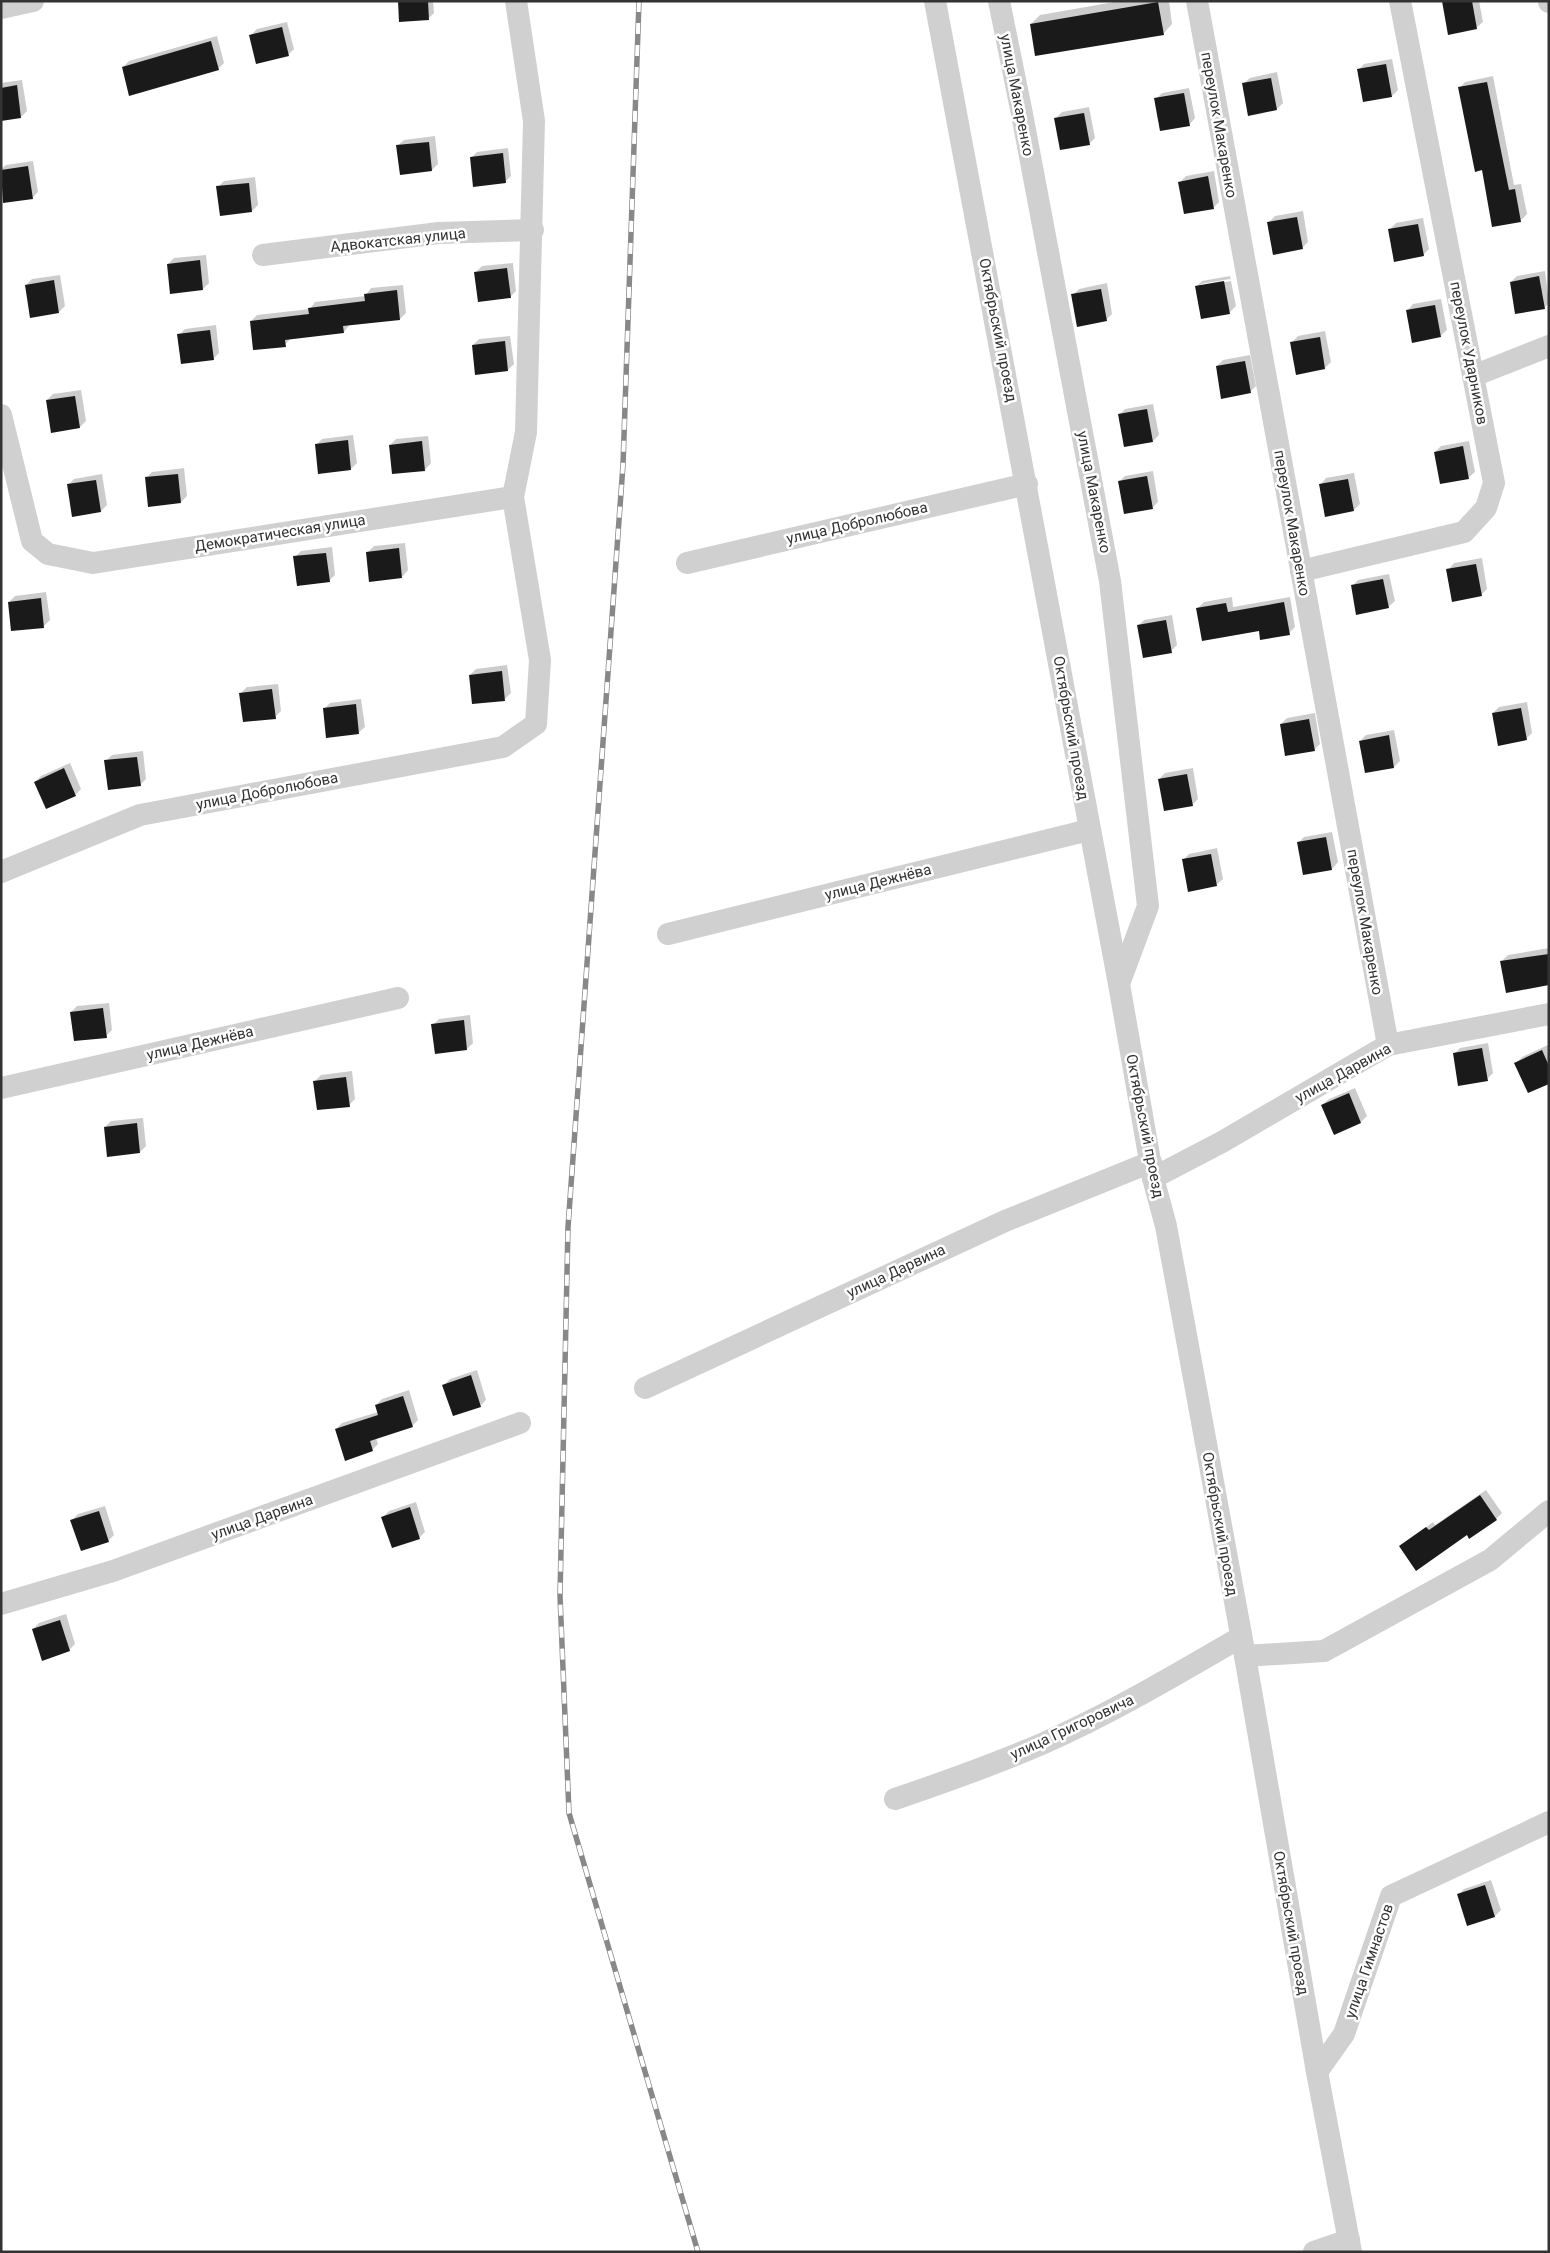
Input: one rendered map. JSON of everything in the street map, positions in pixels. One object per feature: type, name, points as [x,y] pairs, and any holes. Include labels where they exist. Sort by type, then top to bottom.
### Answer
[{"type":"street","points":[[1,8],[33,1]]},
{"type":"street","points":[[512,497],[526,432],[533,230],[534,122],[516,1]]},
{"type":"street","name":"Октябрьский проезд","points":[[935,1],[1027,484],[1089,830],[1120,984],[1152,1170],[1166,1226],[1243,1646],[1317,2072],[1350,2246]]},
{"type":"street","name":"улица Макаренко","points":[[998,1],[1022,114],[1110,581],[1148,906],[1120,984]]},
{"type":"street","name":"переулок Макаренко","points":[[1197,1],[1388,1045]]},
{"type":"street","name":"переулок Ударников","points":[[1301,571],[1464,532],[1486,508],[1494,483],[1400,1]]},
{"type":"street","name":"Адвокатская улица","points":[[263,254],[439,233],[533,230]]},
{"type":"street","points":[[1473,376],[1549,346]]},
{"type":"street","name":"Демократическая улица","points":[[1,415],[32,542],[48,554],[93,563],[512,497]]},
{"type":"street","name":"улица Добролюбова","points":[[687,563],[1027,484]]},
{"type":"street","name":"улица Добролюбова","points":[[1,872],[140,815],[502,747],[536,724],[540,660],[512,497]]},
{"type":"street","name":"улица Дежнёва","points":[[668,934],[1089,830]]},
{"type":"street","name":"улица Дежнёва","points":[[1,1088],[398,998]]},
{"type":"street","name":"улица Дарвина","points":[[646,1388],[1005,1221],[1152,1170],[1222,1142],[1388,1045],[1549,1014]]},
{"type":"street","name":"улица Дарвина","points":[[1,1604],[113,1571],[520,1423]]},
{"type":"street","name":"улица Григоровича","points":[[895,1799],[1044,1743],[1158,1685],[1243,1646],[1324,1650],[1490,1560],[1549,1511]]},
{"type":"street","name":"улица Гимнастов","points":[[1317,2072],[1344,2034],[1391,1896],[1549,1822]]},
{"type":"street","points":[[1314,2252],[1350,2246]]},
{"type":"building","points":[[398,1],[428,1],[429,20],[399,22]]},
{"type":"building","points":[[1442,1],[1472,1],[1477,29],[1448,35]]},
{"type":"building","points":[[1158,2],[1164,35],[1035,56],[1030,24]]},
{"type":"building","points":[[282,27],[289,56],[256,64],[249,35]]},
{"type":"building","points":[[211,41],[219,70],[129,96],[122,67]]},
{"type":"building","points":[[1386,64],[1392,97],[1363,102],[1357,69]]},
{"type":"building","points":[[1271,78],[1277,110],[1248,116],[1242,83]]},
{"type":"building","points":[[1487,82],[1509,190],[1515,189],[1521,222],[1492,227],[1482,170],[1475,172],[1458,87]]},
{"type":"building","points":[[17,85],[21,118],[1,121],[1,88]]},
{"type":"building","points":[[1184,93],[1190,126],[1160,131],[1154,98]]},
{"type":"building","points":[[1084,113],[1090,145],[1060,150],[1054,118]]},
{"type":"building","points":[[429,142],[432,171],[400,175],[396,145]]},
{"type":"building","points":[[503,153],[506,183],[473,187],[470,157]]},
{"type":"building","points":[[28,166],[33,199],[3,203],[1,170]]},
{"type":"building","points":[[1208,176],[1214,209],[1184,214],[1178,182]]},
{"type":"building","points":[[249,183],[252,212],[220,216],[216,186]]},
{"type":"building","points":[[1297,217],[1303,249],[1273,255],[1267,222]]},
{"type":"building","points":[[1418,224],[1424,256],[1394,262],[1388,229]]},
{"type":"building","points":[[200,260],[203,290],[170,294],[167,264]]},
{"type":"building","points":[[507,268],[511,298],[478,302],[474,272]]},
{"type":"building","points":[[1539,276],[1545,309],[1515,314],[1510,282]]},
{"type":"building","points":[[54,280],[59,313],[30,318],[25,285]]},
{"type":"building","points":[[1224,281],[1230,314],[1201,319],[1195,286]]},
{"type":"building","points":[[1101,289],[1107,321],[1077,327],[1071,294]]},
{"type":"building","points":[[397,290],[400,320],[343,326],[344,333],[285,340],[286,347],[253,350],[250,321],[309,314],[308,308],[365,301],[364,294]]},
{"type":"building","points":[[1435,305],[1441,337],[1412,343],[1406,310]]},
{"type":"building","points":[[210,330],[214,360],[181,364],[177,334]]},
{"type":"building","points":[[1320,337],[1325,369],[1296,375],[1290,342]]},
{"type":"building","points":[[505,341],[508,371],[475,375],[472,345]]},
{"type":"building","points":[[1245,361],[1251,393],[1221,399],[1216,366]]},
{"type":"building","points":[[75,396],[80,428],[51,433],[46,400]]},
{"type":"building","points":[[1147,409],[1153,442],[1124,447],[1118,414]]},
{"type":"building","points":[[348,440],[351,470],[318,474],[315,444]]},
{"type":"building","points":[[422,441],[425,471],[392,474],[389,445]]},
{"type":"building","points":[[1463,446],[1469,479],[1440,484],[1434,452]]},
{"type":"building","points":[[178,474],[181,503],[148,507],[145,477]]},
{"type":"building","points":[[1147,476],[1153,509],[1124,514],[1118,481]]},
{"type":"building","points":[[1348,479],[1354,511],[1325,517],[1319,484]]},
{"type":"building","points":[[96,480],[101,512],[72,517],[67,484]]},
{"type":"building","points":[[399,548],[402,578],[369,582],[366,552]]},
{"type":"building","points":[[326,553],[330,582],[297,586],[293,556]]},
{"type":"building","points":[[1476,564],[1482,596],[1452,602],[1446,569]]},
{"type":"building","points":[[1383,579],[1389,608],[1356,615],[1351,585]]},
{"type":"building","points":[[41,598],[44,628],[11,631],[8,602]]},
{"type":"building","points":[[1284,602],[1290,635],[1260,640],[1259,631],[1202,641],[1196,608],[1226,603],[1228,612]]},
{"type":"building","points":[[1166,620],[1172,653],[1143,658],[1137,625]]},
{"type":"building","points":[[502,671],[505,701],[472,704],[469,675]]},
{"type":"building","points":[[272,689],[276,719],[243,722],[239,693]]},
{"type":"building","points":[[356,704],[359,734],[326,738],[323,708]]},
{"type":"building","points":[[1521,708],[1527,740],[1498,746],[1492,713]]},
{"type":"building","points":[[1309,719],[1315,751],[1285,756],[1280,724]]},
{"type":"building","points":[[1389,735],[1394,768],[1365,773],[1359,741]]},
{"type":"building","points":[[137,757],[141,786],[108,790],[104,760]]},
{"type":"building","points":[[64,768],[76,796],[46,809],[34,782]]},
{"type":"building","points":[[1187,774],[1193,806],[1164,811],[1158,779]]},
{"type":"building","points":[[1326,837],[1332,870],[1303,875],[1297,842]]},
{"type":"building","points":[[1211,854],[1217,886],[1188,892],[1182,859]]},
{"type":"building","points":[[1549,954],[1549,985],[1506,993],[1500,961]]},
{"type":"building","points":[[103,1008],[107,1038],[74,1041],[70,1012]]},
{"type":"building","points":[[464,1020],[467,1050],[435,1054],[431,1024]]},
{"type":"building","points":[[1482,1048],[1488,1081],[1458,1086],[1453,1053]]},
{"type":"building","points":[[1542,1050],[1549,1066],[1549,1084],[1528,1093],[1514,1063]]},
{"type":"building","points":[[346,1077],[350,1107],[317,1110],[313,1081]]},
{"type":"building","points":[[1349,1093],[1361,1123],[1334,1135],[1321,1105]]},
{"type":"building","points":[[137,1123],[140,1153],[107,1157],[104,1127]]},
{"type":"building","points":[[471,1375],[481,1407],[453,1416],[442,1385]]},
{"type":"building","points":[[403,1396],[413,1427],[370,1441],[373,1451],[345,1461],[335,1429],[378,1415],[375,1405]]},
{"type":"building","points":[[1480,1495],[1497,1520],[1469,1539],[1467,1535],[1416,1571],[1399,1546],[1426,1527],[1429,1530]]},
{"type":"building","points":[[410,1507],[420,1539],[392,1548],[381,1517]]},
{"type":"building","points":[[99,1511],[109,1542],[81,1551],[70,1520]]},
{"type":"building","points":[[60,1620],[70,1651],[42,1661],[32,1629]]},
{"type":"building","points":[[1485,1885],[1495,1917],[1467,1926],[1457,1894]]},
{"type":"railway","points":[[639,1],[623,465],[568,1227],[560,1596],[569,1813],[698,2252]]}]
